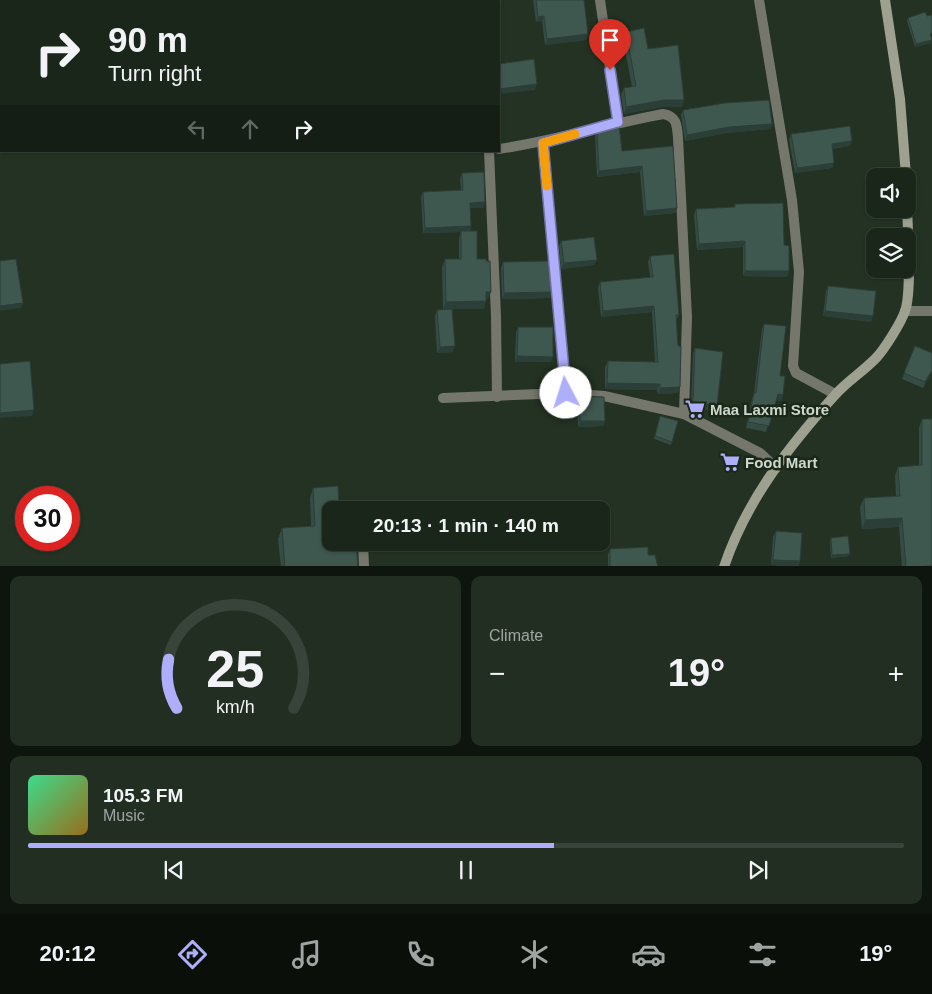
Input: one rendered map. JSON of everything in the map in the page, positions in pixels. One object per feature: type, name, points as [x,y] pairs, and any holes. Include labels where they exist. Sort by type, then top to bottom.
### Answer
[{"type":"main road","points":[[885,0],[900,99],[905,168]]},
{"type":"main road","points":[[724,566],[734,539],[753,501],[776,468],[835,394],[878,356],[905,311],[908,295],[907,218]]},
{"type":"street","points":[[600,0],[618,122]]},
{"type":"street","points":[[759,0],[792,200],[798,263],[793,366],[796,372],[835,394]]},
{"type":"street","points":[[500,149],[543,143],[618,122],[663,114],[670,115],[677,125],[687,317],[684,414]]},
{"type":"street","points":[[543,143],[566,393]]},
{"type":"street","points":[[489,152],[496,316],[496,397]]},
{"type":"street","points":[[905,311],[932,311]]},
{"type":"street","points":[[443,398],[566,393],[604,396],[684,414],[760,453],[776,468]]},
{"type":"street","points":[[363,551],[364,566]]},
{"type":"building","points":[[536,0],[584,0],[588,34],[547,39],[544,16],[538,17]]},
{"type":"building","points":[[925,12],[927,16],[932,15],[932,34],[930,34],[932,40],[916,44],[908,18]]},
{"type":"building","points":[[644,28],[648,49],[678,45],[684,100],[664,100],[626,107],[624,88],[636,86],[626,32]]},
{"type":"building","points":[[534,59],[537,84],[500,89],[500,64]]},
{"type":"building","points":[[769,100],[772,124],[729,127],[687,135],[683,110],[725,103]]},
{"type":"building","points":[[619,125],[622,151],[673,146],[677,208],[646,211],[642,166],[599,171],[597,131]]},
{"type":"building","points":[[850,126],[852,141],[832,144],[834,163],[797,168],[791,134]]},
{"type":"building","points":[[484,172],[485,202],[470,203],[471,226],[425,228],[423,192],[463,190],[462,173]]},
{"type":"building","points":[[783,203],[784,245],[789,246],[789,271],[745,271],[745,241],[699,244],[696,209],[735,207],[735,204]]},
{"type":"building","points":[[461,231],[477,231],[477,259],[490,261],[491,292],[486,292],[486,301],[446,302],[445,259],[461,259]]},
{"type":"building","points":[[594,237],[597,260],[564,263],[561,241]]},
{"type":"building","points":[[674,254],[679,315],[676,315],[678,346],[681,346],[680,387],[660,388],[660,384],[607,383],[608,361],[658,362],[654,306],[603,311],[600,282],[653,277],[650,256]]},
{"type":"building","points":[[16,259],[23,303],[0,306],[0,261]]},
{"type":"building","points":[[550,261],[552,292],[504,293],[503,262]]},
{"type":"building","points":[[828,286],[876,291],[873,316],[825,311]]},
{"type":"building","points":[[452,309],[455,346],[440,347],[437,310]]},
{"type":"building","points":[[764,324],[786,326],[780,376],[785,376],[783,395],[778,394],[769,426],[748,422],[754,393],[756,393]]},
{"type":"building","points":[[518,327],[553,327],[553,357],[517,356]]},
{"type":"building","points":[[915,346],[932,353],[932,370],[925,382],[904,373]]},
{"type":"building","points":[[695,348],[723,352],[717,406],[693,402]]},
{"type":"building","points":[[30,361],[34,410],[0,413],[0,364]]},
{"type":"building","points":[[579,396],[604,397],[605,421],[580,421]]},
{"type":"building","points":[[660,416],[678,421],[672,442],[655,436]]},
{"type":"building","points":[[922,419],[932,419],[932,566],[906,566],[902,518],[865,520],[864,498],[900,496],[898,467],[922,465]]},
{"type":"building","points":[[338,486],[339,501],[322,501],[322,551],[357,551],[358,566],[285,566],[282,528],[315,526],[313,488]]},
{"type":"building","points":[[776,531],[802,533],[800,561],[773,560]]},
{"type":"building","points":[[848,536],[850,554],[832,555],[831,538]]},
{"type":"building","points":[[648,547],[648,555],[655,555],[658,566],[610,566],[610,549]]},
{"type":"slow traffic","points":[[547,186],[543,143],[575,134]]},
{"type":"place","name":"Maa Laxmi Store","points":[[695,409]]},
{"type":"place","name":"Food Mart","points":[[730,462]]},
{"type":"route","points":[[566,393],[543,143],[618,122],[610,70]]}]
